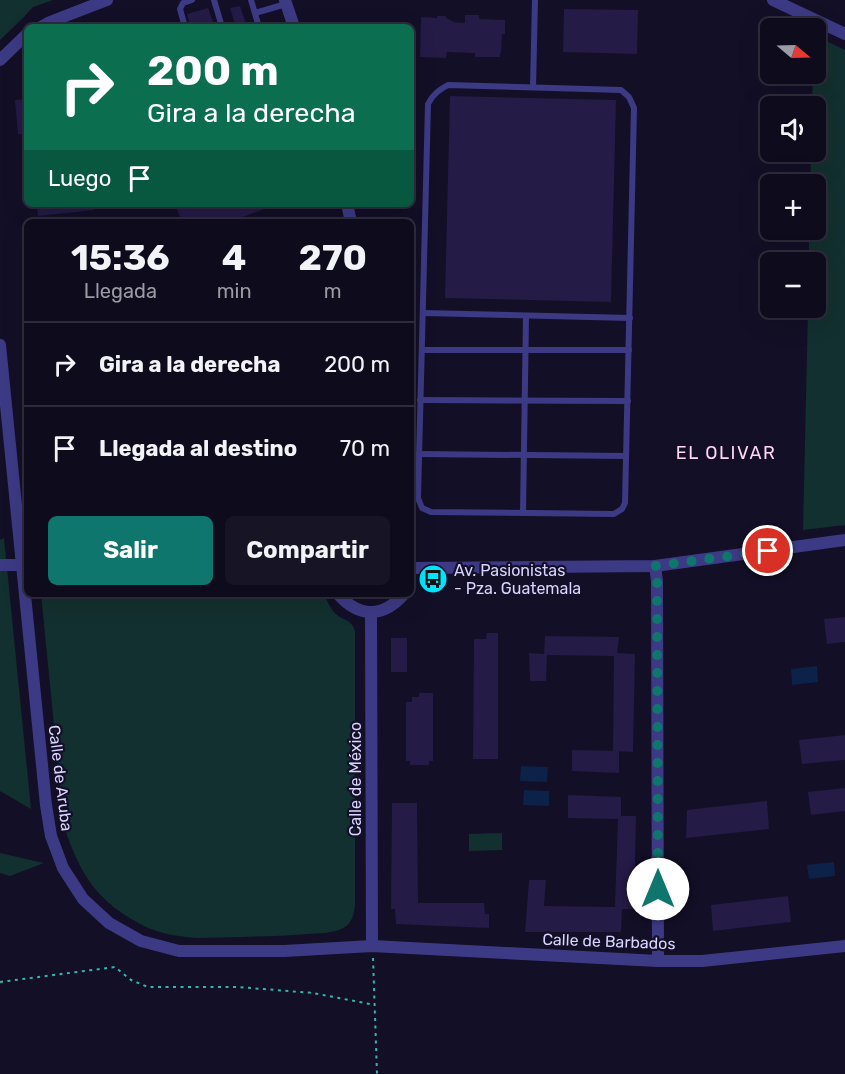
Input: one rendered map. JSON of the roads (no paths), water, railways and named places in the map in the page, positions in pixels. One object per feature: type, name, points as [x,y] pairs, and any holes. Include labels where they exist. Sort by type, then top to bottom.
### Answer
[{"type":"street","points":[[46,24],[107,0]]},
{"type":"street","points":[[773,0],[845,34]]},
{"type":"street","points":[[286,2],[293,24]]},
{"type":"street","points":[[0,60],[24,37]]},
{"type":"street","name":"Calle de Aruba","points":[[0,345],[24,565]]},
{"type":"street","points":[[414,568],[655,566],[845,540]]},
{"type":"street","points":[[0,565],[24,565]]},
{"type":"street","points":[[655,566],[657,592],[658,961]]},
{"type":"street","name":"Calle de Aruba","points":[[27,597],[46,805],[51,836],[63,868],[83,899],[109,922],[141,941],[179,951],[284,951],[372,946]]},
{"type":"street","points":[[341,597],[358,610],[370,612],[384,610],[401,597]]},
{"type":"street","name":"Calle de México","points":[[370,612],[372,946]]},
{"type":"street","name":"Calle de Barbados","points":[[372,946],[658,961],[702,960],[845,946]]},
{"type":"lane","points":[[185,24],[180,9],[183,3],[192,0]]},
{"type":"lane","points":[[214,0],[221,24]]},
{"type":"lane","points":[[251,0],[258,24]]},
{"type":"lane","points":[[533,87],[535,0]]},
{"type":"lane","points":[[255,13],[286,2]]},
{"type":"lane","points":[[448,85],[621,90],[629,97],[634,108],[625,503],[622,509],[614,514],[431,512],[422,508],[418,498],[423,313],[428,104],[432,96],[448,85]]},
{"type":"lane","points":[[423,313],[630,318]]},
{"type":"lane","points":[[523,513],[526,316]]},
{"type":"lane","points":[[422,350],[629,350]]},
{"type":"lane","points":[[420,400],[628,401]]},
{"type":"lane","points":[[419,454],[626,456]]},
{"type":"water","points":[[817,666],[818,682],[792,685],[791,669]]},
{"type":"water","points":[[521,766],[548,767],[547,782],[520,781]]},
{"type":"water","points":[[524,790],[549,791],[549,806],[523,805]]},
{"type":"water","points":[[834,862],[835,876],[809,879],[807,865]]},
{"type":"place","name":"Av. Pasionistas - Pza. Guatemala","points":[[433,579]]},
{"type":"district","name":"EL OLIVAR","points":[[726,453]]}]
